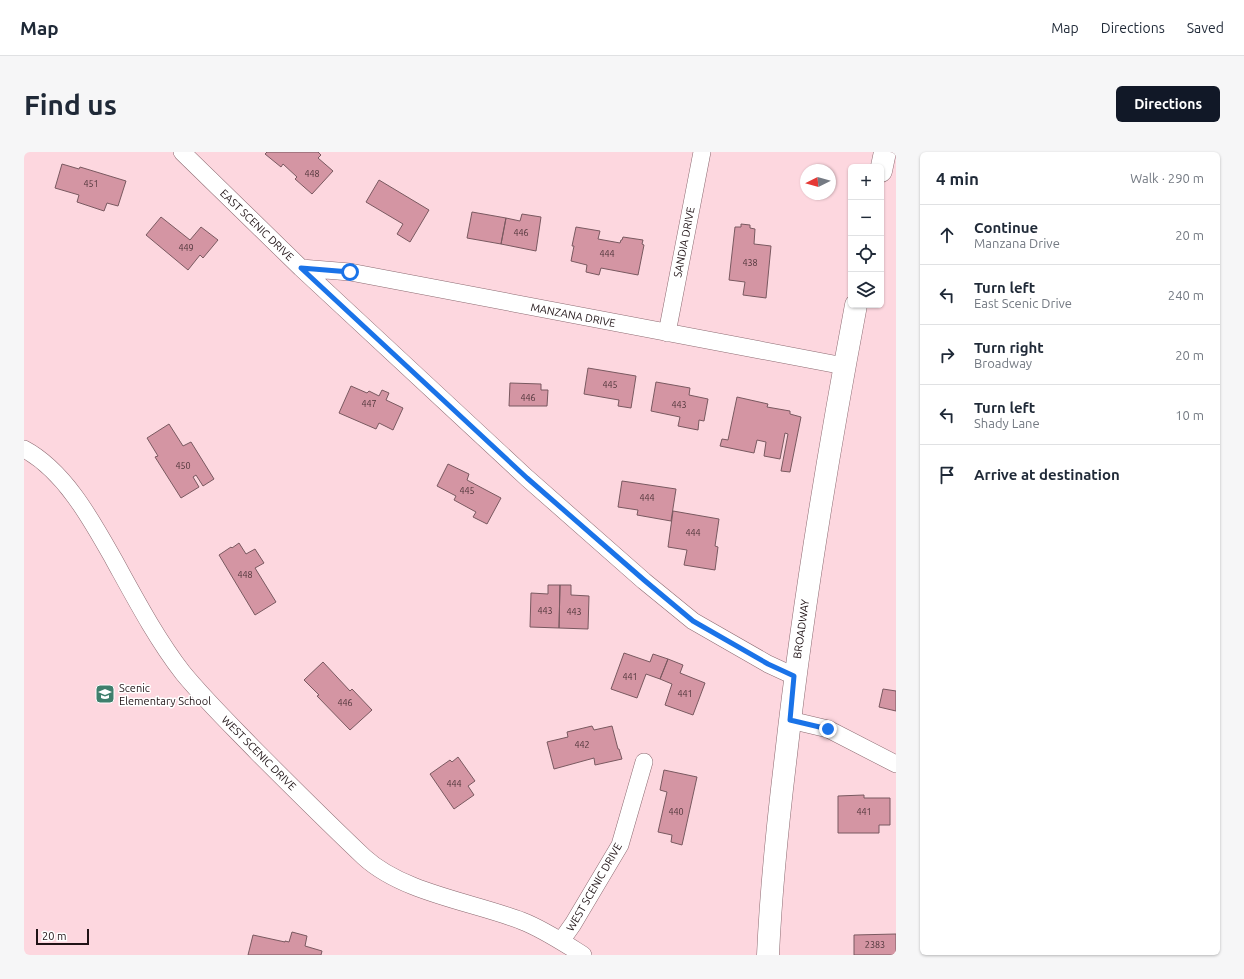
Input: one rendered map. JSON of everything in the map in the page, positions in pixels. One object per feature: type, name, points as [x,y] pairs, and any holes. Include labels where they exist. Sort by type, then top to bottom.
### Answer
[{"type":"main road","points":[[882,164],[884,152]]},
{"type":"main road","name":"BROADWAY","points":[[768,955],[777,829],[794,676],[816,532],[855,308]]},
{"type":"street","name":"EAST SCENIC DRIVE","points":[[182,152],[301,268],[527,478],[650,586],[693,621],[768,664],[794,676]]},
{"type":"street","name":"SANDIA DRIVE","points":[[667,333],[702,152]]},
{"type":"street","name":"MANZANA DRIVE","points":[[301,268],[350,272],[844,366]]},
{"type":"street","name":"WEST SCENIC DRIVE","points":[[24,449],[49,466],[74,496],[96,528],[154,632],[183,672],[222,716],[304,800],[366,859],[393,877],[418,888],[524,922],[561,941],[583,955]]},
{"type":"street","points":[[790,720],[828,729],[896,764]]},
{"type":"street","name":"WEST SCENIC DRIVE","points":[[561,941],[573,924],[620,846],[644,762]]},
{"type":"building","points":[[267,152],[318,152],[321,155],[318,158],[333,171],[312,194],[295,179],[297,177],[283,164],[281,167],[265,154]]},
{"type":"building","points":[[62,164],[79,169],[80,167],[126,181],[118,206],[107,203],[104,211],[77,202],[79,195],[55,188]]},
{"type":"building","points":[[379,180],[429,210],[410,242],[397,234],[403,224],[366,202]]},
{"type":"building","points":[[472,212],[506,218],[501,244],[467,238]]},
{"type":"building","points":[[522,214],[541,217],[536,251],[501,244],[506,218],[520,221]]},
{"type":"building","points":[[161,217],[190,240],[201,227],[218,240],[203,258],[200,255],[188,270],[146,235]]},
{"type":"building","points":[[741,224],[750,225],[750,228],[755,229],[754,244],[771,246],[766,298],[743,295],[745,282],[729,280],[735,227],[741,227]]},
{"type":"building","points":[[576,227],[600,231],[598,239],[620,243],[623,237],[643,240],[642,244],[644,245],[638,275],[601,268],[599,275],[586,272],[587,265],[571,261]]},
{"type":"building","points":[[588,368],[636,376],[631,408],[618,406],[619,400],[584,394]]},
{"type":"building","points":[[656,382],[690,388],[689,395],[708,399],[704,421],[699,420],[698,430],[678,426],[680,417],[651,411]]},
{"type":"building","points":[[510,383],[541,384],[541,390],[548,390],[547,406],[509,406]]},
{"type":"building","points":[[351,386],[367,393],[369,391],[379,396],[382,390],[389,393],[386,400],[403,408],[393,430],[379,423],[376,429],[339,413]]},
{"type":"building","points":[[737,397],[768,404],[767,407],[790,411],[790,414],[801,417],[790,472],[781,471],[788,434],[785,433],[780,459],[764,456],[766,442],[757,440],[754,453],[720,446],[722,439],[728,440]]},
{"type":"building","points":[[169,424],[183,446],[191,442],[214,479],[203,486],[196,475],[193,477],[199,487],[181,498],[155,457],[158,456],[147,438]]},
{"type":"building","points":[[448,464],[469,474],[467,480],[501,498],[487,524],[473,517],[476,512],[454,500],[456,496],[437,486]]},
{"type":"building","points":[[622,481],[676,489],[671,521],[637,515],[638,510],[618,507]]},
{"type":"building","points":[[673,511],[719,519],[715,546],[718,547],[715,570],[684,565],[687,550],[668,547]]},
{"type":"building","points":[[239,543],[246,554],[255,549],[264,563],[255,568],[276,602],[255,615],[219,555]]},
{"type":"building","points":[[548,585],[560,585],[559,628],[530,627],[531,593],[548,594]]},
{"type":"building","points":[[560,585],[571,585],[571,595],[589,596],[588,629],[559,628]]},
{"type":"building","points":[[624,653],[650,662],[653,654],[668,659],[660,679],[646,674],[637,698],[611,689]]},
{"type":"building","points":[[668,659],[683,665],[680,673],[705,683],[693,715],[665,705],[672,684],[660,679]]},
{"type":"building","points":[[323,662],[350,691],[352,689],[372,710],[350,730],[317,696],[319,695],[304,680]]},
{"type":"building","points":[[883,689],[896,691],[896,711],[879,707]]},
{"type":"building","points":[[592,726],[594,730],[612,726],[622,759],[595,765],[594,758],[554,769],[547,742],[568,737],[567,732]]},
{"type":"building","points":[[458,757],[475,781],[468,786],[474,795],[454,809],[430,774],[450,760],[452,762]]},
{"type":"building","points":[[664,770],[697,777],[682,845],[671,842],[672,835],[658,832],[667,792],[660,790]]},
{"type":"building","points":[[864,795],[864,798],[890,798],[890,825],[879,825],[879,833],[838,833],[838,796]]},
{"type":"building","points":[[292,932],[307,936],[305,946],[322,951],[321,955],[248,955],[253,935],[289,942]]},
{"type":"building","points":[[896,934],[896,955],[854,955],[854,935]]},
{"type":"place","name":"Scenic Elementary School","points":[[105,694]]},
{"type":"route","points":[[350,272],[301,268],[527,478],[693,621],[768,664],[794,676],[790,720],[828,729]]}]
